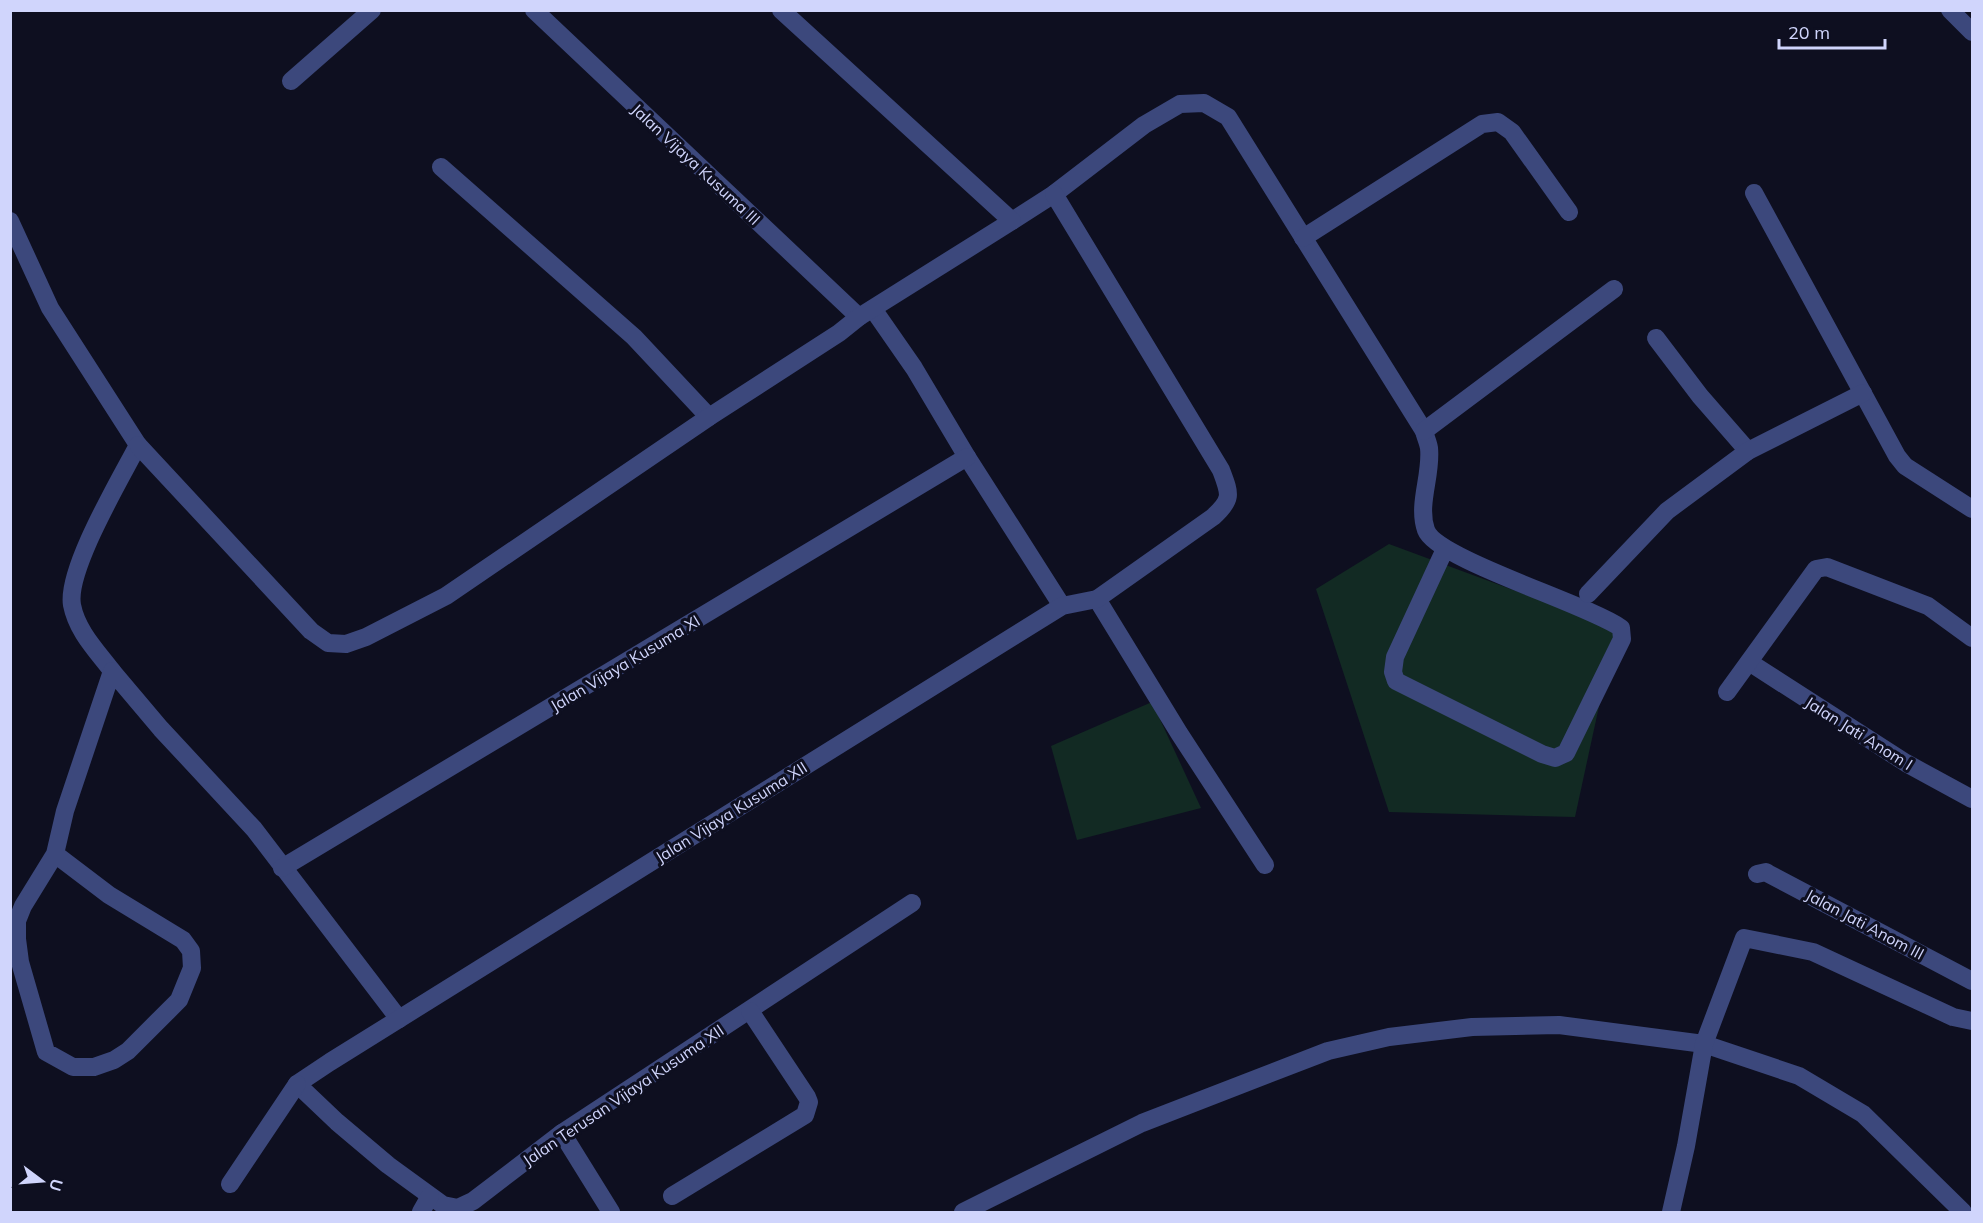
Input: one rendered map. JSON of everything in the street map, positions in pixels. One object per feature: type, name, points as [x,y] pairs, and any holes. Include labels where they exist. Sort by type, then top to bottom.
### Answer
[{"type":"street","points":[[291,81],[372,10]]},
{"type":"street","name":"Jalan Vijaya Kusuma III","points":[[534,10],[866,313],[914,368],[1062,606]]},
{"type":"street","points":[[781,10],[1012,220]]},
{"type":"street","points":[[1950,10],[1972,32]]},
{"type":"street","points":[[10,221],[50,308],[138,445],[311,631],[328,643],[346,644],[366,637],[446,596],[866,313],[1054,194],[1144,125],[1180,104],[1204,103],[1228,117],[1424,431],[1429,447],[1429,460],[1422,519],[1427,534],[1445,549],[1613,622],[1621,628],[1623,639],[1566,753],[1555,758],[1542,754],[1396,681],[1393,672],[1395,657],[1445,549]]},
{"type":"street","points":[[1303,238],[1482,124],[1498,122],[1512,132],[1569,212]]},
{"type":"street","points":[[441,167],[634,337],[709,417]]},
{"type":"street","points":[[1754,193],[1897,456],[1905,466],[1972,509]]},
{"type":"street","points":[[1054,194],[1221,470],[1229,492],[1226,506],[1213,518],[1097,599],[1062,606]]},
{"type":"street","points":[[1424,431],[1614,289]]},
{"type":"street","points":[[1656,338],[1700,396],[1748,451]]},
{"type":"street","points":[[1588,594],[1667,512],[1748,451],[1863,393]]},
{"type":"street","points":[[138,445],[82,557],[74,585],[72,603],[77,621],[112,671],[161,729],[254,829],[399,1019],[297,1084],[230,1184]]},
{"type":"street","name":"Jalan Vijaya Kusuma XI","points":[[282,868],[968,457]]},
{"type":"street","points":[[1726,692],[1816,569],[1827,567],[1928,606],[1972,638]]},
{"type":"street","points":[[1097,599],[1179,733],[1265,865]]},
{"type":"street","name":"Jalan Vijaya Kusuma XII","points":[[399,1019],[1062,606]]},
{"type":"street","name":"Jalan Jati Anom I","points":[[1749,662],[1906,764],[1972,799]]},
{"type":"street","points":[[55,854],[109,895],[183,940],[191,951],[192,968],[179,1000],[128,1051],[114,1060],[94,1067],[73,1067],[46,1052],[20,962],[17,921],[29,896],[55,854],[65,811],[112,671]]},
{"type":"street","name":"Jalan Jati Anom III","points":[[1757,874],[1766,872],[1972,981]]},
{"type":"street","name":"Jalan Terusan Vijaya Kusuma XII","points":[[297,1084],[388,1165],[425,1204],[458,1208],[473,1200],[562,1133],[912,903]]},
{"type":"street","points":[[1671,1212],[1686,1146],[1704,1044],[1744,938],[1813,952],[1953,1017],[1972,1021]]},
{"type":"street","points":[[672,1196],[805,1115],[809,1102],[807,1097],[750,1011]]},
{"type":"street","points":[[963,1212],[1142,1123],[1338,1049],[1389,1037],[1472,1027],[1559,1025],[1704,1044],[1799,1076],[1863,1114],[1963,1212]]},
{"type":"street","points":[[562,1133],[611,1212]]},
{"type":"green space","points":[[1389,544],[1616,628],[1575,817],[1389,812],[1316,589]]},
{"type":"green space","points":[[1152,702],[1201,808],[1077,840],[1051,746]]}]
